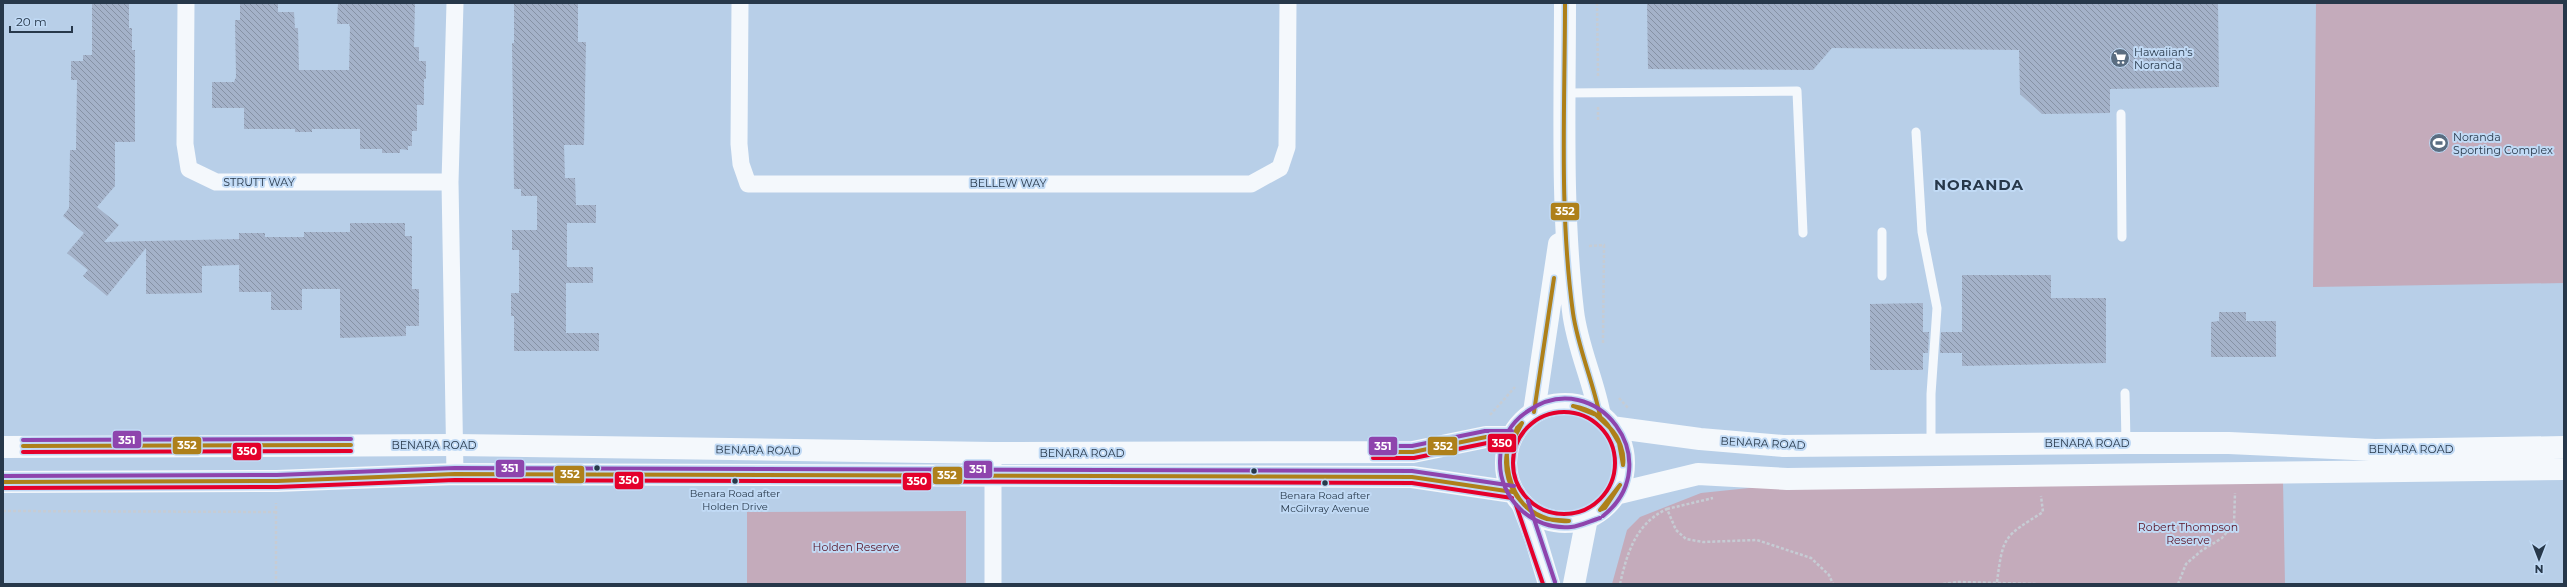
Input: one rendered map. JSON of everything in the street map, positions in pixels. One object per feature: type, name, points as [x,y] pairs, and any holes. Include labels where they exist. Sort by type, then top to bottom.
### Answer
[{"type":"main road","points":[[3,482],[277,481],[455,474],[993,477],[1412,477],[1517,498],[1535,514],[1552,520],[1570,522],[1587,518],[1603,508],[1615,494],[1622,478],[1624,460],[1620,443],[1606,422],[1584,362],[1573,312],[1565,197],[1565,3]]},
{"type":"main road","points":[[1534,412],[1565,197]]},
{"type":"main road","points":[[1549,584],[1535,538],[1506,474],[1506,455],[1512,437],[1521,423],[1534,412],[1551,406],[1568,404],[1585,408],[1606,422]]},
{"type":"main road","name":"BENARA ROAD","points":[[1606,422],[1700,439],[1783,446],[2126,443],[2229,444],[2375,450],[2564,447]]},
{"type":"main road","name":"BENARA ROAD","points":[[3,447],[455,445],[993,454],[1413,452],[1486,437],[1512,437]]},
{"type":"main road","name":"BENARA ROAD","points":[[1615,494],[1698,474],[1787,479],[2040,474],[2232,475],[2564,469]]},
{"type":"main road","points":[[1574,584],[1587,518]]},
{"type":"street","name":"STRUTT WAY","points":[[186,3],[185,144],[189,169],[216,182],[450,182]]},
{"type":"street","points":[[455,474],[450,182],[456,3]]},
{"type":"street","name":"BELLEW WAY","points":[[740,3],[739,144],[742,164],[748,184],[1251,184],[1280,168],[1287,147],[1288,3]]},
{"type":"street","points":[[993,454],[993,584]]},
{"type":"lane","points":[[1565,93],[1797,91],[1803,233]]},
{"type":"lane","points":[[2121,114],[2122,238]]},
{"type":"lane","points":[[1916,132],[1922,232],[1937,308],[1930,394],[1930,445]]},
{"type":"lane","points":[[1882,232],[1882,276]]},
{"type":"lane","points":[[2126,393],[2126,443]]},
{"type":"path","points":[[1597,3],[1598,120]]},
{"type":"path","points":[[1603,348],[1604,245]]},
{"type":"path","points":[[1618,397],[1634,414]]},
{"type":"path","points":[[2178,584],[2186,564],[2201,551],[2222,538],[2234,524],[2235,488],[2232,475]]},
{"type":"path","points":[[276,584],[277,481]]},
{"type":"path","points":[[1998,582],[2001,551],[2011,533],[2044,512],[2040,491]]},
{"type":"path","points":[[1620,584],[1625,558],[1637,533],[1654,515],[1667,510],[1676,530],[1686,538],[1703,542],[1757,540],[1811,558],[1828,576],[1833,584]]},
{"type":"path","points":[[3,511],[276,512]]},
{"type":"path","points":[[1943,584],[1958,582],[2038,584]]},
{"type":"green space","name":"Noranda Sporting Complex","points":[[2316,3],[2564,3],[2564,283],[2313,287]]},
{"type":"green space","name":"Robert Thompson Reserve","points":[[2283,481],[2285,584],[1612,584],[1627,530],[1640,517],[1701,493],[1749,488]]},
{"type":"green space","name":"Holden Reserve","points":[[966,511],[966,584],[747,584],[747,512]]},
{"type":"building","points":[[92,3],[129,3],[129,28],[132,28],[132,50],[135,50],[135,142],[115,142],[115,186],[97,207],[119,225],[104,242],[239,239],[239,233],[265,233],[265,237],[304,237],[304,232],[350,232],[350,223],[405,223],[405,236],[412,236],[412,289],[419,289],[419,326],[406,326],[406,336],[340,338],[340,289],[302,289],[302,310],[271,310],[271,292],[239,292],[239,265],[202,266],[202,293],[146,294],[146,248],[107,296],[83,276],[88,270],[67,253],[84,233],[63,216],[69,208],[70,150],[76,150],[77,80],[71,80],[71,61],[83,61],[83,55],[92,55]]},
{"type":"building","points":[[240,3],[278,3],[278,12],[294,12],[295,28],[298,28],[299,70],[349,70],[350,27],[349,24],[337,24],[338,3],[415,3],[414,47],[419,47],[419,61],[426,61],[426,79],[424,79],[424,105],[417,105],[417,131],[412,131],[412,146],[408,146],[408,150],[400,149],[400,153],[382,153],[382,149],[360,149],[360,129],[312,129],[312,132],[295,132],[295,129],[244,129],[244,108],[212,108],[212,82],[234,82],[236,77],[235,20],[240,20]]},
{"type":"building","points":[[514,3],[578,3],[578,42],[586,42],[584,145],[564,145],[565,178],[575,178],[576,205],[596,205],[596,223],[567,223],[567,267],[593,267],[593,283],[566,283],[566,333],[599,333],[599,351],[514,351],[514,316],[511,316],[511,293],[519,293],[519,250],[512,250],[512,230],[537,230],[537,196],[521,196],[521,189],[514,189],[512,43],[514,43]]},
{"type":"building","name":"Hawaiian's Noranda","points":[[1647,3],[2218,3],[2219,87],[2110,89],[2110,113],[2042,114],[2020,94],[2019,50],[1832,48],[1813,70],[1648,69]]},
{"type":"building","points":[[1962,275],[2051,275],[2051,298],[2106,298],[2106,363],[1962,366],[1962,353],[1940,353],[1941,332],[1962,332]]},
{"type":"building","points":[[1923,303],[1923,332],[1929,332],[1928,353],[1923,353],[1923,370],[1870,370],[1870,304]]},
{"type":"building","points":[[2219,312],[2246,312],[2246,321],[2276,321],[2276,357],[2211,357],[2211,322],[2219,321]]},
{"type":"transit line","name":"352","points":[[1565,3],[1564,197],[1569,275],[1575,326],[1600,416]]},
{"type":"transit line","name":"352","points":[[1534,412],[1554,278]]},
{"type":"transit line","name":"351","points":[[1600,518],[1582,525],[1557,527],[1544,524],[1532,518],[1521,510],[1512,500],[1505,488],[1501,475],[1500,461],[1504,439],[1516,420],[1522,415],[1553,400],[1578,400],[1599,409],[1616,426],[1627,447],[1629,470],[1622,494],[1603,516]]},
{"type":"transit line","name":"352","points":[[1573,406],[1594,413],[1607,423],[1610,428]]},
{"type":"transit line","name":"352","points":[[1573,406],[1596,415],[1610,428]]},
{"type":"transit line","name":"350","points":[[1564,412],[1574,413],[1593,420],[1607,434],[1614,453],[1615,463],[1614,473],[1607,492],[1593,506],[1574,513],[1564,514],[1554,513],[1535,506],[1521,492],[1514,473],[1513,463],[1514,453],[1521,434],[1535,420],[1554,413],[1564,412]]},
{"type":"transit line","name":"352","points":[[1507,452],[1517,428],[1522,423]]},
{"type":"transit line","name":"352","points":[[1507,452],[1522,423]]},
{"type":"transit line","name":"352","points":[[1610,428],[1621,445],[1623,465]]},
{"type":"transit line","name":"352","points":[[1610,428],[1619,443],[1623,465]]},
{"type":"transit line","name":"351","points":[[1373,446],[1412,446],[1485,431],[1512,431]]},
{"type":"transit line","name":"352","points":[[1373,452],[1413,452],[1486,437],[1512,437]]},
{"type":"transit line","name":"351","points":[[23,440],[351,439]]},
{"type":"transit line","name":"350","points":[[1373,458],[1414,458],[1487,443],[1512,443]]},
{"type":"transit line","name":"352","points":[[23,446],[351,445]]},
{"type":"transit line","name":"350","points":[[23,452],[351,451]]},
{"type":"transit line","name":"352","points":[[1507,452],[1507,462],[1511,483],[1515,492],[1528,509],[1547,519],[1569,521]]},
{"type":"transit line","name":"352","points":[[1507,452],[1506,466],[1508,479],[1521,502],[1542,517],[1569,521]]},
{"type":"transit line","name":"351","points":[[3,476],[277,475],[455,468],[1412,471],[1514,486]]},
{"type":"transit line","name":"352","points":[[3,482],[277,481],[455,474],[1412,477],[1513,492]]},
{"type":"transit line","name":"350","points":[[3,488],[277,487],[455,480],[1412,483],[1512,498]]},
{"type":"transit line","name":"352","points":[[1600,510],[1620,485]]},
{"type":"transit line","name":"352","points":[[1600,510],[1605,508],[1620,485]]},
{"type":"transit line","name":"351","points":[[1528,501],[1555,582]]},
{"type":"transit line","name":"350","points":[[1516,505],[1543,584]]},
{"type":"place","name":"Hawaiian's Noranda","points":[[2120,58]]},
{"type":"place","name":"Noranda Sporting Complex","points":[[2439,143]]},
{"type":"place","name":"Benara Road after Holden Drive","points":[[735,481]]},
{"type":"place","name":"Benara Road after McGilvray Avenue","points":[[1325,483]]},
{"type":"district","name":"NORANDA","points":[[1979,185]]}]
